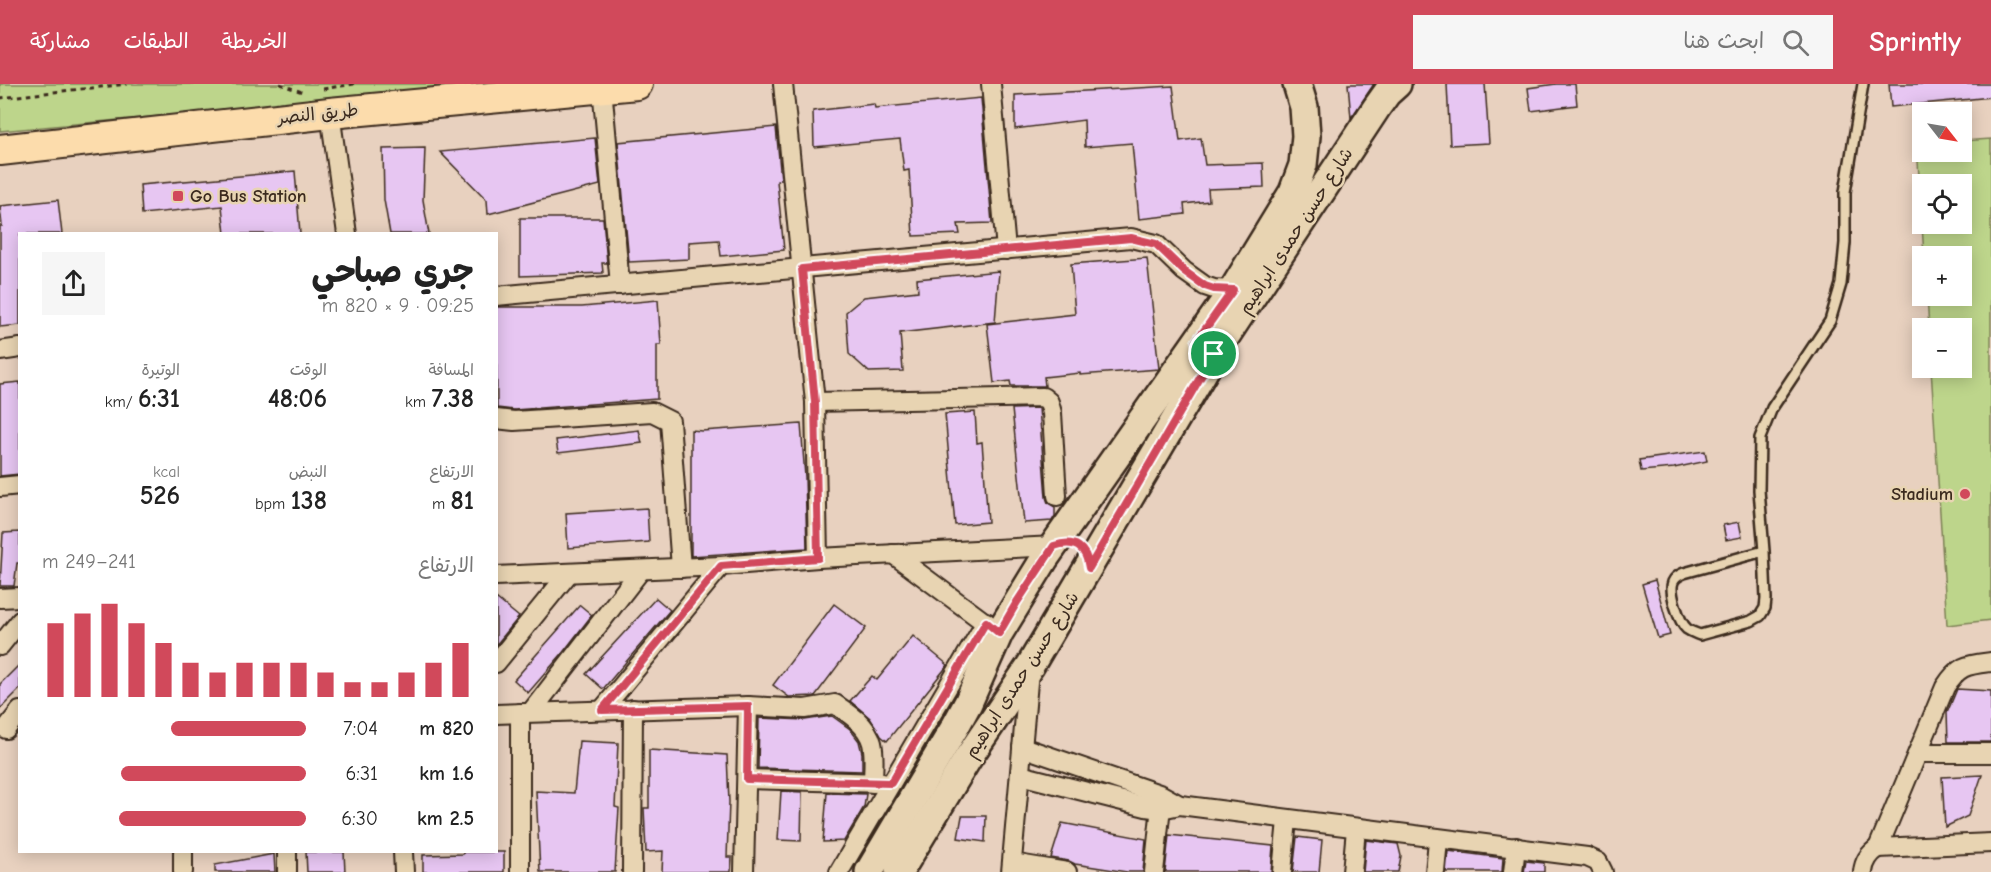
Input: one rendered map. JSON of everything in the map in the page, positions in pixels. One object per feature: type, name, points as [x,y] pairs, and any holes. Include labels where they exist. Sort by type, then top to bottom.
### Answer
[{"type":"main road","name":"طريق النصر","points":[[0,150],[326,101],[638,84]]},
{"type":"main road","name":"شارع حسن حمدى ابراهيم","points":[[899,872],[968,759],[1030,666],[1089,568],[1205,348],[1233,290],[1293,192],[1303,165],[1306,136],[1304,107],[1297,84]]},
{"type":"main road","name":"شارع حسن حمدى ابراهيم","points":[[869,872],[964,711],[992,628],[1017,602],[1054,546],[1205,348],[1387,93],[1397,84]]},
{"type":"main road","points":[[1054,546],[1064,543],[1074,544],[1082,549],[1088,558],[1089,568]]},
{"type":"street","points":[[783,84],[815,402],[818,558]]},
{"type":"street","points":[[991,84],[1006,250]]},
{"type":"street","points":[[602,87],[620,285]]},
{"type":"street","points":[[326,101],[347,232]]},
{"type":"street","points":[[498,296],[1131,238],[1156,244],[1184,271],[1205,286],[1233,290]]},
{"type":"street","points":[[0,351],[18,348]]},
{"type":"street","points":[[815,402],[1034,396],[1046,398],[1052,413],[1057,496]]},
{"type":"street","points":[[498,419],[514,421],[652,412],[670,421],[681,568]]},
{"type":"street","points":[[0,487],[18,485]]},
{"type":"street","points":[[498,576],[721,566],[818,558],[1054,546]]},
{"type":"street","points":[[839,872],[882,783],[992,628],[893,554]]},
{"type":"street","points":[[602,710],[721,566]]},
{"type":"street","points":[[520,872],[526,713],[641,570]]},
{"type":"street","points":[[498,661],[569,573]]},
{"type":"street","points":[[0,598],[18,597]]},
{"type":"street","points":[[0,646],[18,624]]},
{"type":"street","points":[[1878,848],[1954,672],[1966,665],[1991,662]]},
{"type":"street","points":[[1030,666],[1012,867],[1068,872]]},
{"type":"street","points":[[498,714],[748,706],[805,709],[835,704],[862,725],[872,743],[882,783]]},
{"type":"street","points":[[744,872],[748,706]]},
{"type":"street","points":[[632,872],[633,709]]},
{"type":"street","points":[[8,729],[18,714]]},
{"type":"street","points":[[1022,747],[1162,802],[1587,858],[1598,862],[1603,872]]},
{"type":"street","points":[[1918,753],[1991,753]]},
{"type":"street","points":[[1020,775],[1146,807],[1162,802]]},
{"type":"street","points":[[747,779],[882,783]]},
{"type":"street","points":[[1154,872],[1162,802]]},
{"type":"street","points":[[1282,872],[1287,820]]},
{"type":"street","points":[[1352,872],[1356,829]]},
{"type":"street","points":[[1435,872],[1438,840]]},
{"type":"street","points":[[1863,872],[1869,854],[1878,848],[1991,843]]},
{"type":"street","points":[[1513,872],[1516,847]]},
{"type":"street","points":[[183,853],[183,872]]},
{"type":"street","points":[[287,853],[287,872]]},
{"type":"street","points":[[403,853],[404,872]]},
{"type":"lane","points":[[1764,551],[1677,576],[1672,583],[1672,591],[1680,621],[1685,628],[1700,635],[1751,621],[1760,616],[1765,608],[1764,551],[1759,490],[1760,438],[1772,408],[1830,321],[1840,284],[1845,243],[1845,192],[1863,84]]},
{"type":"path","points":[[0,98],[127,84]]},
{"type":"path","points":[[280,84],[300,92],[311,90]]},
{"type":"path","points":[[326,101],[354,84]]},
{"type":"green space","points":[[0,84],[505,84],[0,131]]},
{"type":"green space","name":"Stadium","points":[[1991,139],[1991,620],[1947,625],[1932,378],[1972,378],[1972,318],[1928,318],[1928,306],[1972,306],[1972,246],[1923,246],[1923,234],[1972,234],[1972,174],[1919,174],[1918,162],[1972,162],[1972,140]]},
{"type":"building","points":[[1348,84],[1374,84],[1351,118]]},
{"type":"building","points":[[1447,84],[1485,84],[1489,143],[1450,145]]},
{"type":"building","points":[[1575,84],[1577,105],[1531,111],[1528,88]]},
{"type":"building","points":[[1889,84],[1991,84],[1991,97],[1941,102],[1912,102],[1912,105],[1891,107]]},
{"type":"building","points":[[1173,86],[1180,141],[1201,138],[1205,165],[1263,163],[1264,187],[1208,189],[1209,201],[1184,204],[1185,214],[1139,219],[1132,143],[1085,147],[1084,120],[1015,129],[1015,95]]},
{"type":"building","points":[[981,98],[992,223],[958,224],[960,234],[913,236],[909,170],[904,171],[900,139],[814,147],[813,111],[874,104],[875,108]]},
{"type":"building","points":[[776,127],[781,180],[777,181],[784,250],[721,256],[719,240],[689,242],[689,259],[629,262],[618,142]]},
{"type":"building","points":[[595,138],[600,185],[488,214],[487,200],[440,152]]},
{"type":"building","points":[[425,148],[423,200],[429,232],[390,232],[384,200],[383,149]]},
{"type":"building","points":[[295,171],[300,232],[225,232],[222,206],[142,214],[140,185]]},
{"type":"building","points":[[58,200],[62,232],[18,232],[18,325],[0,327],[0,226],[2,226],[0,206]]},
{"type":"building","points":[[520,218],[603,218],[607,263],[602,263],[603,273],[520,276]]},
{"type":"building","points":[[1147,258],[1159,369],[1044,377],[1045,386],[1011,386],[1010,381],[994,383],[987,324],[1075,314],[1071,264]]},
{"type":"building","points":[[999,271],[995,322],[900,333],[903,371],[869,372],[849,354],[846,312],[864,297],[918,291],[917,279]]},
{"type":"building","points":[[658,300],[661,345],[657,345],[657,399],[514,410],[498,408],[498,307],[582,307]]},
{"type":"building","points":[[18,382],[18,474],[0,476],[0,384]]},
{"type":"building","points":[[1039,408],[1046,497],[1048,503],[1055,507],[1055,516],[1052,521],[1024,523],[1012,409]]},
{"type":"building","points":[[975,412],[977,443],[982,442],[988,522],[955,525],[945,414]]},
{"type":"building","points":[[801,424],[807,548],[691,556],[691,430]]},
{"type":"building","points":[[639,430],[642,443],[558,453],[556,440]]},
{"type":"building","points":[[1705,451],[1707,461],[1674,468],[1641,471],[1639,460]]},
{"type":"building","points":[[647,508],[649,542],[568,548],[566,513]]},
{"type":"building","points":[[1739,522],[1742,537],[1726,540],[1723,525]]},
{"type":"building","points":[[18,532],[18,563],[14,586],[0,586],[3,533]]},
{"type":"building","points":[[1655,580],[1670,635],[1658,638],[1642,584]]},
{"type":"building","points":[[656,598],[670,610],[603,689],[586,674]]},
{"type":"building","points":[[498,600],[519,617],[498,643]]},
{"type":"building","points":[[834,604],[866,628],[815,696],[789,697],[773,685]]},
{"type":"building","points":[[580,605],[592,615],[528,693],[514,680]]},
{"type":"building","points":[[913,636],[948,665],[887,741],[881,736],[870,718],[850,701],[872,676],[877,680]]},
{"type":"building","points":[[18,666],[18,691],[0,709],[0,684]]},
{"type":"building","points":[[1957,689],[1991,691],[1991,742],[1948,742],[1947,713]]},
{"type":"building","points":[[832,716],[850,729],[859,741],[862,771],[758,768],[759,718],[805,720]]},
{"type":"building","points":[[579,741],[618,743],[615,807],[619,808],[615,872],[540,872],[536,791],[574,793]]},
{"type":"building","points":[[649,750],[727,755],[729,802],[727,857],[732,857],[731,872],[662,872],[663,851],[646,852],[644,808],[649,808]]},
{"type":"building","points":[[1982,775],[1968,816],[1945,827],[1942,777]]},
{"type":"building","points":[[781,791],[802,792],[801,841],[778,840]]},
{"type":"building","points":[[827,793],[866,794],[864,807],[844,841],[823,842]]},
{"type":"building","points":[[962,816],[986,816],[985,842],[958,838]]},
{"type":"building","points":[[1062,823],[1146,839],[1143,872],[1127,872],[1051,858]]},
{"type":"building","points":[[1169,835],[1273,846],[1271,872],[1165,872]]},
{"type":"building","points":[[1297,837],[1322,840],[1319,872],[1293,872]]},
{"type":"building","points":[[1366,840],[1398,844],[1401,856],[1398,872],[1363,872]]},
{"type":"building","points":[[1448,851],[1503,858],[1502,872],[1446,872]]},
{"type":"building","points":[[504,852],[504,872],[423,872],[423,855]]},
{"type":"building","points":[[306,853],[344,853],[345,872],[307,872]]},
{"type":"building","points":[[274,854],[275,872],[215,872],[215,865]]},
{"type":"building","points":[[1526,861],[1544,863],[1544,872],[1524,872]]},
{"type":"place","name":"Go Bus Station","points":[[178,196]]},
{"type":"place","name":"Stadium","points":[[1965,494]]},
{"type":"route","points":[[1131,238],[1156,244],[1184,271],[1205,286],[1233,290],[1196,342],[1214,354],[1089,568],[1088,558],[1082,549],[1074,544],[1064,543],[1054,546],[999,633],[986,622],[891,783],[747,779],[748,706],[602,710],[721,566],[818,558],[815,402],[802,269],[1131,238]]}]
